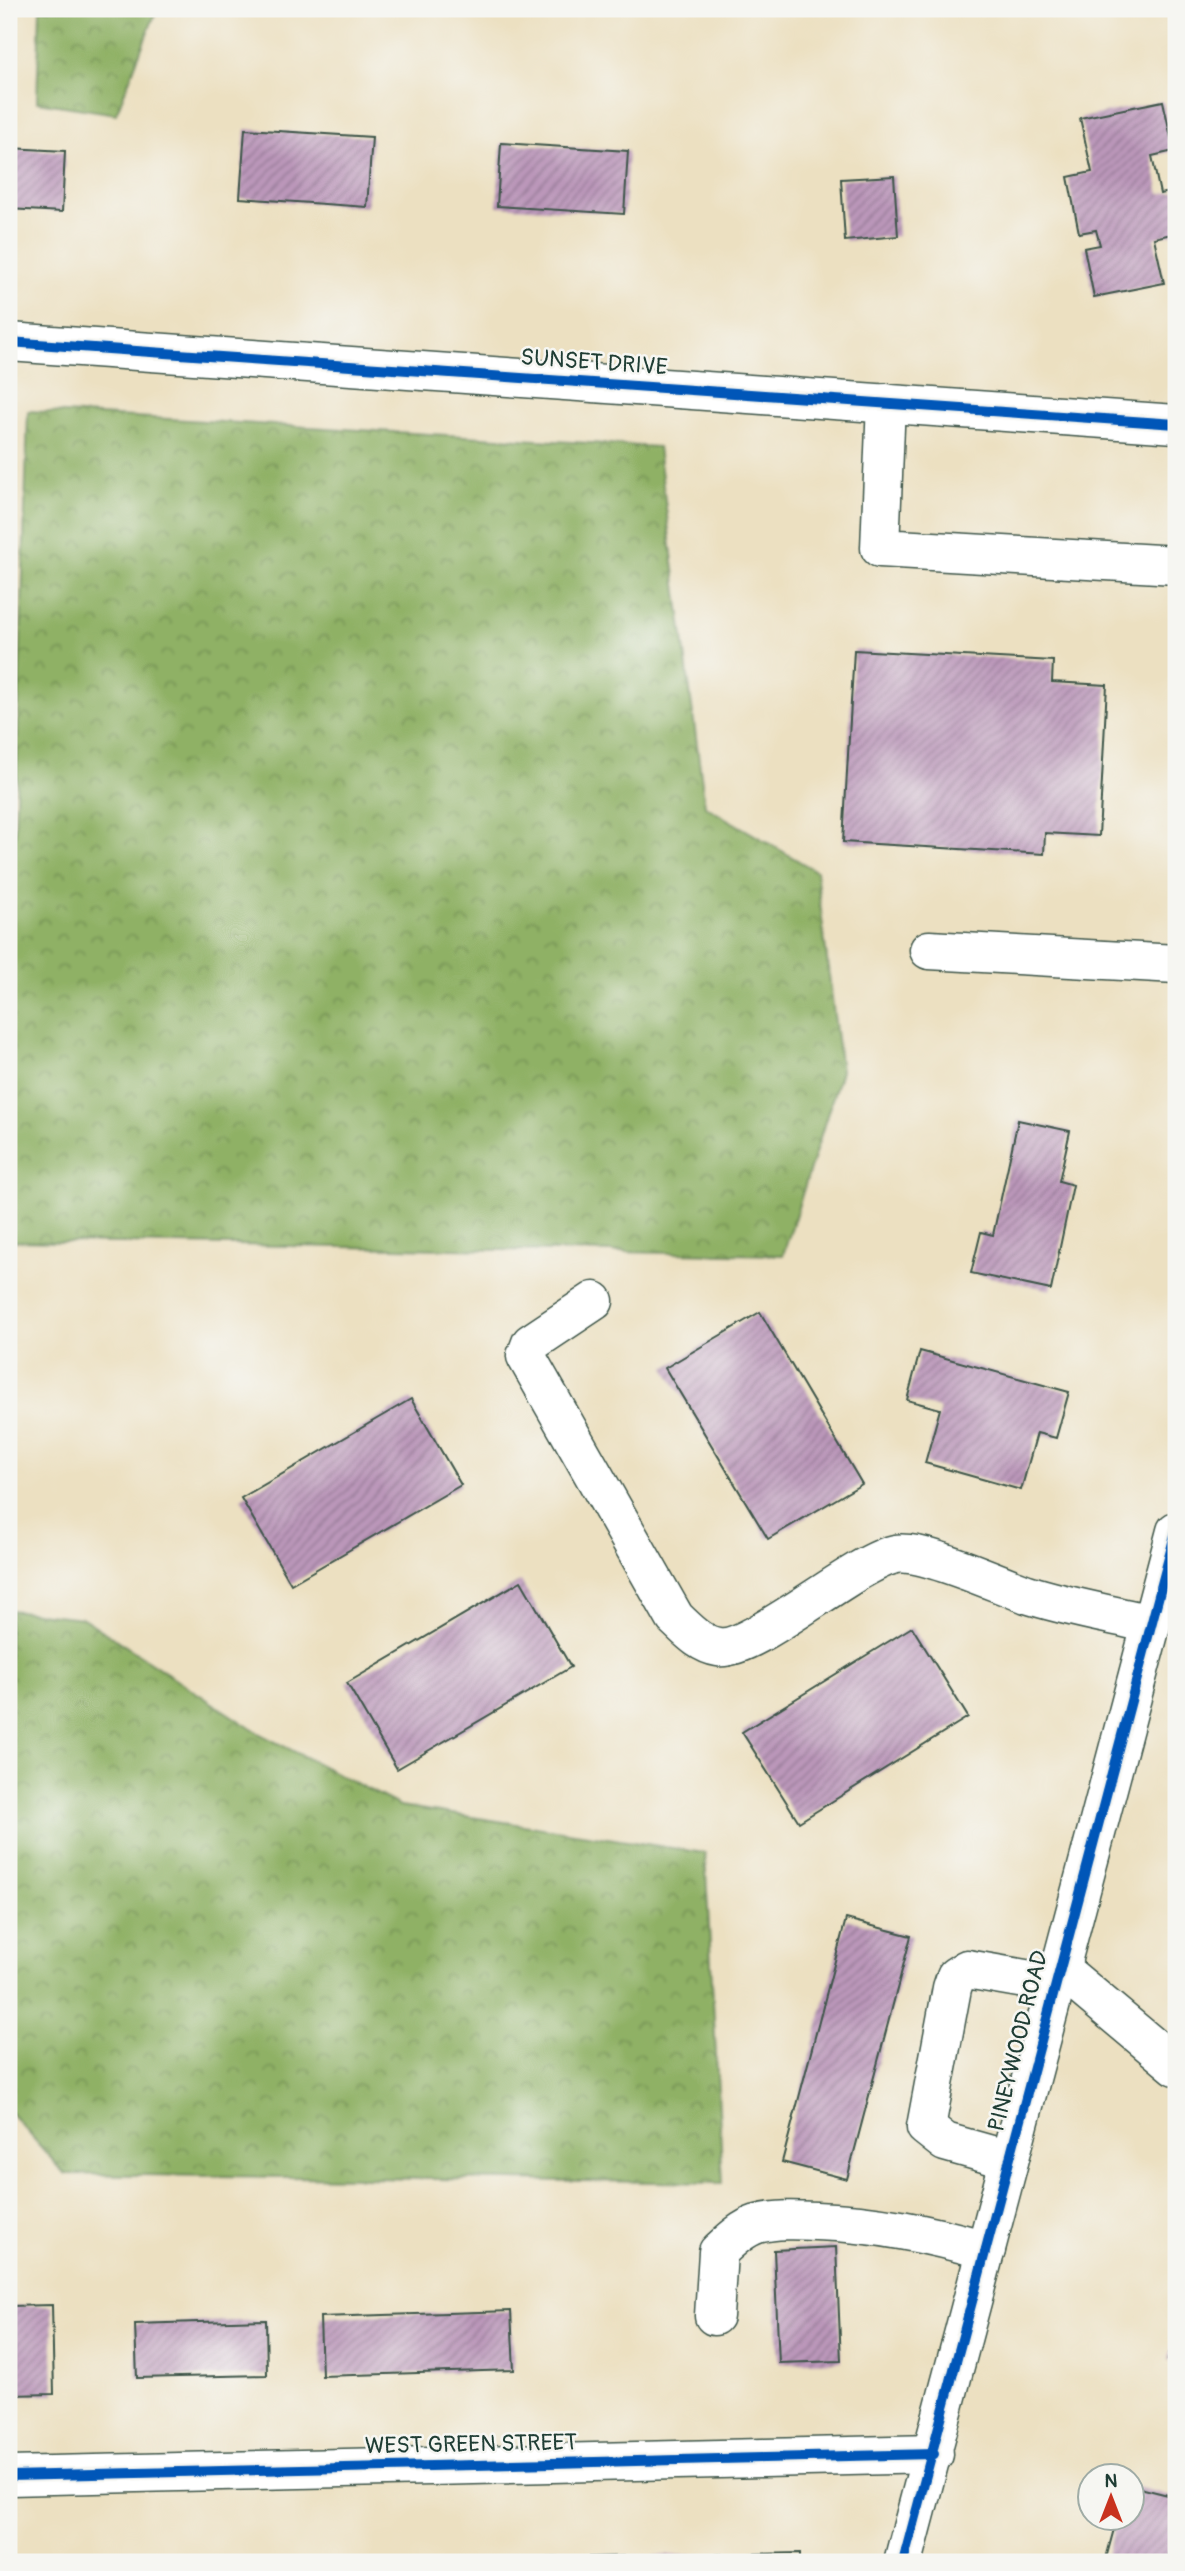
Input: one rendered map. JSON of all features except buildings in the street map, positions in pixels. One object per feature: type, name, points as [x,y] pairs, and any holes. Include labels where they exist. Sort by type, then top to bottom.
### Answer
[{"type":"street","name":"SUNSET DRIVE","points":[[9,342],[1176,424]]},
{"type":"street","points":[[886,403],[880,548],[1176,565]]},
{"type":"street","points":[[929,950],[1176,964]]},
{"type":"street","points":[[594,1301],[531,1343],[526,1356],[675,1618],[699,1640],[721,1648],[749,1638],[869,1566],[896,1554],[918,1555],[1030,1594],[1151,1624]]},
{"type":"street","name":"PINEYWOOD ROAD","points":[[902,2562],[934,2454],[1056,1976],[1151,1624],[1173,1554]]},
{"type":"street","points":[[1009,2160],[945,2142],[933,2136],[926,2126],[952,1988],[956,1976],[967,1969],[1056,1976],[1176,2066]]},
{"type":"street","points":[[715,2316],[718,2252],[735,2236],[757,2225],[787,2220],[862,2222],[915,2231],[986,2250]]},
{"type":"street","name":"WEST GREEN STREET","points":[[9,2476],[934,2454]]},
{"type":"green space","points":[[40,9],[157,9],[116,114],[37,102]]},
{"type":"green space","points":[[28,411],[658,447],[705,806],[816,871],[841,1071],[783,1255],[9,1241],[9,932],[12,930]]},
{"type":"green space","points":[[9,1610],[83,1618],[258,1733],[400,1806],[705,1853],[723,2183],[65,2174],[9,2111]]},
{"type":"cycle path","points":[[9,342],[1176,424]]},
{"type":"cycle path","points":[[903,2562],[1176,1531]]},
{"type":"cycle path","points":[[9,2476],[934,2454]]}]
